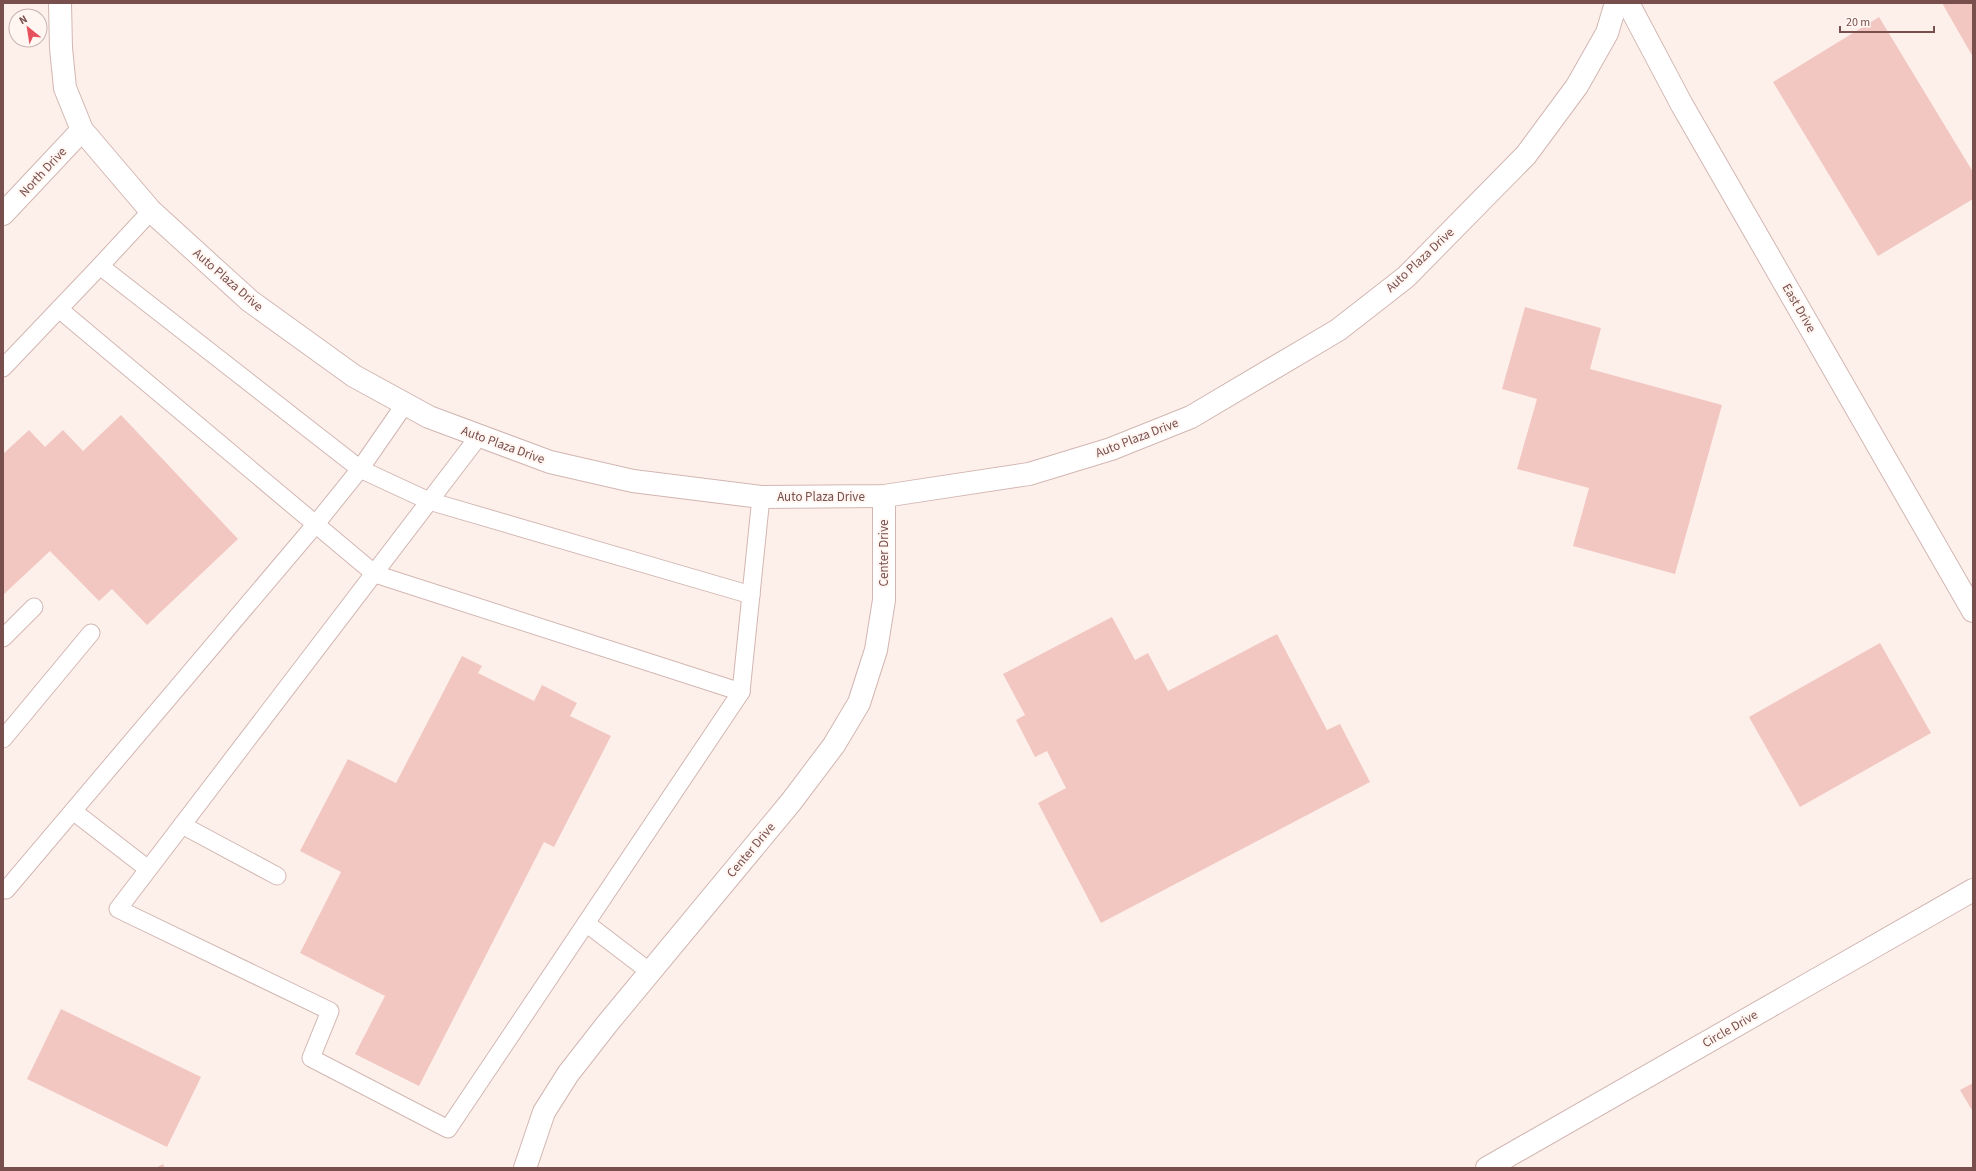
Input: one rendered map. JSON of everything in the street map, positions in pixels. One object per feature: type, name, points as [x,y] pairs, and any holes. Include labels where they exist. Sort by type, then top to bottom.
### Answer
[{"type":"street","name":"Auto Plaza Drive","points":[[60,3],[60,48],[65,88],[82,130],[151,211],[250,301],[354,376],[429,417],[550,462],[633,481],[761,497],[884,496],[1029,474],[1111,449],[1191,417],[1338,330],[1406,277],[1526,155],[1577,86],[1607,33],[1616,3]]},
{"type":"street","name":"East Drive","points":[[1628,3],[1686,112],[1973,611]]},
{"type":"street","name":"North Drive","points":[[3,214],[82,130]]},
{"type":"street","name":"Center Drive","points":[[525,1168],[544,1112],[568,1074],[650,972],[791,802],[834,745],[859,703],[876,650],[884,600],[884,496]]},
{"type":"street","name":"Circle Drive","points":[[1487,1168],[1973,890]]},
{"type":"lane","points":[[3,368],[151,211]]},
{"type":"lane","points":[[100,266],[360,469],[429,501],[751,595]]},
{"type":"lane","points":[[59,309],[375,574],[741,692]]},
{"type":"lane","points":[[3,888],[6,890],[315,525],[360,469],[404,404]]},
{"type":"lane","points":[[479,436],[118,909],[330,1011],[311,1058],[448,1129],[741,692],[761,497]]},
{"type":"lane","points":[[3,638],[34,606]]},
{"type":"lane","points":[[3,739],[91,633]]},
{"type":"lane","points":[[73,811],[148,869]]},
{"type":"lane","points":[[182,825],[277,876]]},
{"type":"lane","points":[[586,923],[650,972]]},
{"type":"building","points":[[1942,3],[1973,3],[1973,57]]},
{"type":"building","points":[[1879,17],[1973,172],[1973,199],[1878,256],[1773,82]]},
{"type":"building","points":[[1525,307],[1601,328],[1590,369],[1722,405],[1675,574],[1573,546],[1589,488],[1517,469],[1537,399],[1502,389]]},
{"type":"building","points":[[121,415],[238,539],[147,625],[112,589],[99,601],[50,551],[3,595],[3,454],[29,430],[45,447],[63,430],[83,451]]},
{"type":"building","points":[[1112,617],[1135,660],[1148,653],[1168,691],[1277,634],[1327,730],[1340,724],[1370,782],[1101,923],[1038,803],[1066,788],[1047,751],[1035,757],[1016,720],[1025,715],[1003,674]]},
{"type":"building","points":[[1880,643],[1931,733],[1800,807],[1749,717]]},
{"type":"building","points":[[462,656],[482,666],[478,673],[534,701],[542,685],[577,703],[570,716],[611,736],[554,847],[544,842],[419,1086],[355,1054],[385,996],[300,953],[341,872],[300,851],[348,759],[396,783]]},
{"type":"building","points":[[61,1009],[201,1077],[167,1147],[27,1079]]},
{"type":"building","points":[[1973,1083],[1973,1112],[1960,1090]]},
{"type":"building","points":[[163,1164],[165,1168],[156,1168]]}]
